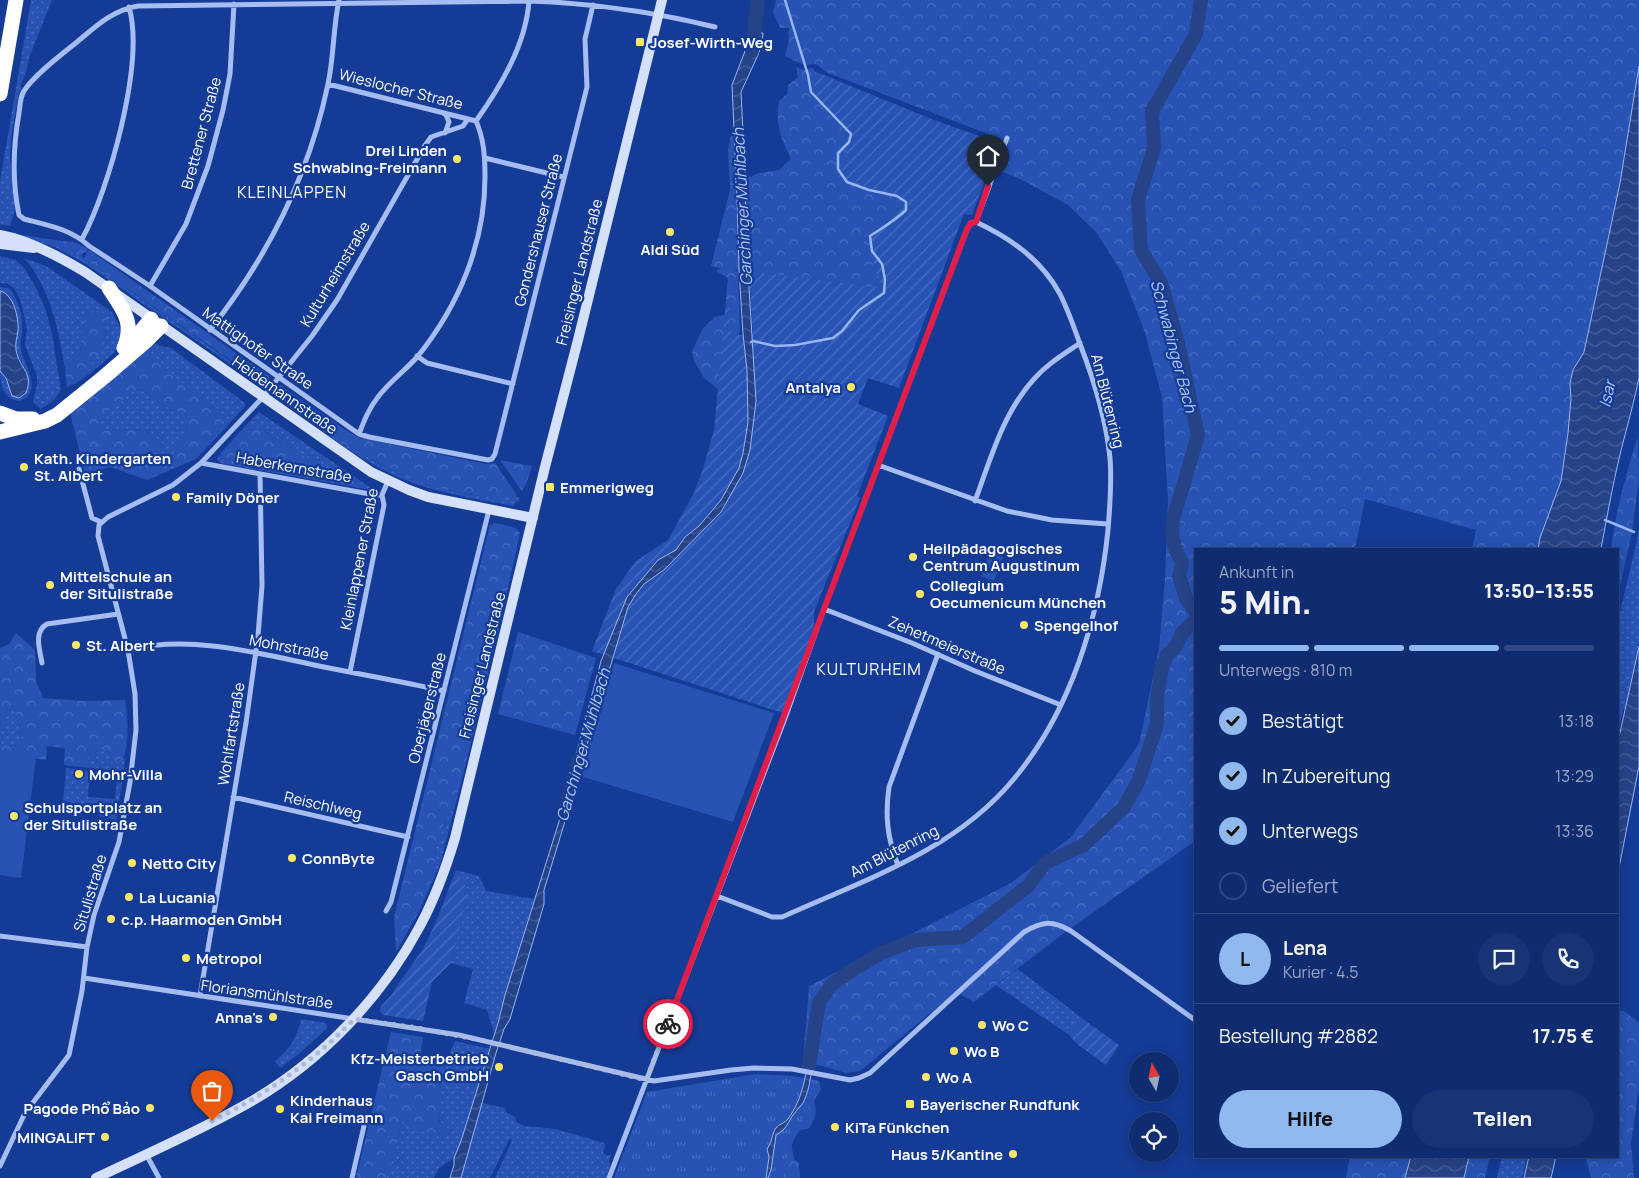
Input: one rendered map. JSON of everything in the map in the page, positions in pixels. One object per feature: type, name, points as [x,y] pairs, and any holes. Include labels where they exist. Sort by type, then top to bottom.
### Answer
[{"type":"highway","points":[[0,94],[16,0]]},
{"type":"highway","points":[[109,288],[127,317],[129,326],[127,341],[121,354]]},
{"type":"highway","points":[[78,394],[156,322]]},
{"type":"highway","points":[[0,432],[46,421],[147,340],[156,322]]},
{"type":"highway","points":[[0,413],[16,418],[33,419],[55,412]]},
{"type":"main road","name":"Freisinger Landstraße","points":[[96,1178],[261,1095],[302,1066],[332,1041],[354,1019],[386,980],[420,926],[445,870],[455,838],[662,0]]},
{"type":"main road","name":"Heidemannstraße","points":[[0,235],[23,240],[69,262],[109,288],[355,463],[388,481],[428,497],[533,518]]},
{"type":"main road","name":"Heidemannstraße","points":[[0,244],[40,249]]},
{"type":"street","points":[[82,239],[111,164],[128,94],[132,45],[132,19],[129,7],[339,1],[529,1],[658,14],[715,27]]},
{"type":"street","points":[[210,330],[238,295],[279,224],[293,194],[310,147],[328,84],[339,1]]},
{"type":"street","points":[[476,121],[497,90],[518,48],[528,15],[529,1]]},
{"type":"street","name":"Brettener Straße","points":[[150,286],[186,224],[208,166],[223,110],[230,74],[234,4]]},
{"type":"street","name":"Gondershauser Straße","points":[[492,459],[495,454],[513,384],[563,177],[587,87],[585,39],[593,6]]},
{"type":"street","name":"Mattighofer Straße","points":[[129,7],[114,13],[98,24],[45,69],[22,94],[14,141],[19,215],[24,219],[64,231],[82,239],[89,246],[150,286],[359,434],[488,460],[492,459]]},
{"type":"street","name":"Wieslocher Straße","points":[[328,84],[468,119]]},
{"type":"street","points":[[442,112],[449,122],[445,133]]},
{"type":"street","points":[[359,434],[377,398],[417,356],[447,315],[468,271],[477,246],[485,195],[485,158],[482,133],[476,121],[468,119]]},
{"type":"street","name":"Kulturheimstraße","points":[[101,522],[173,485],[201,463],[263,397],[312,336],[337,300],[424,146],[431,137],[464,126],[468,119]]},
{"type":"street","points":[[609,1178],[787,713],[824,609],[967,229],[971,223],[976,222],[1007,138]]},
{"type":"street","points":[[485,158],[563,177]]},
{"type":"street","name":"Am Blütenring","points":[[717,896],[772,917],[782,917],[924,853],[989,806],[1034,755],[1061,705],[1089,631],[1104,568],[1111,479],[1107,437],[1088,364],[1059,293],[1041,266],[1012,241],[976,222]]},
{"type":"street","points":[[975,501],[1010,410],[1035,377],[1080,343]]},
{"type":"street","points":[[417,356],[427,363],[513,384]]},
{"type":"street","name":"Haberkernstraße","points":[[201,463],[382,495]]},
{"type":"street","points":[[878,465],[975,501],[1020,515],[1077,523],[1108,524]]},
{"type":"street","points":[[79,469],[92,518],[101,522]]},
{"type":"street","name":"Wohlfartstraße","points":[[200,996],[256,653],[262,586],[260,474]]},
{"type":"street","name":"Kleinlappener Straße","points":[[350,672],[384,505],[382,495],[388,481]]},
{"type":"street","name":"Oberjägerstraße","points":[[386,911],[391,902],[408,837],[489,510]]},
{"type":"street","name":"Situlistraße","points":[[0,1166],[25,1113],[69,1055],[84,978],[87,947],[100,893],[119,842],[131,776],[136,713],[128,650],[98,536],[98,527],[101,522]]},
{"type":"street","name":"Zehetmeierstraße","points":[[824,609],[938,654],[975,672],[1061,705]]},
{"type":"street","points":[[42,663],[38,635],[40,630],[47,624],[118,614]]},
{"type":"street","name":"Mohrstraße","points":[[128,650],[155,646],[189,645],[224,648],[444,691]]},
{"type":"street","points":[[898,865],[887,832],[887,804],[890,787],[938,654]]},
{"type":"street","name":"Reischlweg","points":[[233,797],[408,837]]},
{"type":"street","name":"Floriansmühlstraße","points":[[84,978],[418,1028],[504,1045],[646,1080],[663,1080],[754,1068],[802,1070],[844,1079],[855,1079],[865,1076],[930,1020],[1024,932],[1036,925],[1050,922],[1071,930],[1194,1019]]},
{"type":"street","points":[[0,936],[87,947]]},
{"type":"street","points":[[352,1178],[364,1126]]},
{"type":"street","points":[[146,1154],[159,1178]]},
{"type":"green space","points":[[31,0],[52,0],[30,55],[18,96],[11,139],[10,157],[15,210],[10,226],[0,224],[0,182]]},
{"type":"green space","points":[[776,0],[1639,0],[1639,66],[1620,183],[1584,352],[1573,370],[1570,383],[1571,399],[1568,433],[1561,481],[1540,538],[1538,548],[1472,548],[1476,530],[1365,499],[1355,548],[1194,548],[1194,842],[1068,930],[974,1002],[956,992],[860,1071],[847,1073],[803,1061],[809,986],[1011,883],[1071,837],[1139,744],[1159,649],[1165,579],[1168,500],[1162,397],[1144,330],[1121,271],[1096,232],[1068,205],[1020,179],[998,170],[1007,148],[1004,140],[828,73],[816,64],[804,65],[785,56],[789,28],[780,28],[773,12]]},
{"type":"green space","points":[[796,67],[803,70],[813,68],[815,99],[851,137],[904,203],[882,289],[749,271],[746,239],[745,174],[751,177],[758,173],[779,170],[791,159],[778,124],[778,109],[779,101],[787,94],[788,85],[798,77]]},
{"type":"green space","points":[[814,71],[934,120],[999,143],[972,215],[964,214],[899,388],[868,378],[858,404],[888,416],[857,496],[860,498],[814,612],[814,630],[783,713],[592,651],[616,589],[636,561],[668,540],[694,493],[703,469],[714,430],[728,278],[731,335],[753,335],[749,271],[882,288],[864,236],[904,203],[841,176],[851,137],[815,99]]},
{"type":"green space","points":[[733,127],[739,270],[734,270],[738,272],[740,331],[735,341],[721,391],[704,378],[694,361],[692,351],[703,328],[715,317],[727,314],[728,278],[716,271],[720,268],[711,266],[730,190],[728,149]]},
{"type":"green space","points":[[12,233],[40,238],[64,248],[87,261],[262,383],[269,376],[270,380],[265,386],[259,384],[86,264],[55,247]]},
{"type":"green space","points":[[40,238],[77,243],[88,249],[81,256],[84,258],[89,250],[269,376],[264,383],[87,261],[64,248]]},
{"type":"green space","points":[[0,256],[16,260],[25,269],[46,311],[52,334],[61,390],[53,401],[41,409],[33,402],[37,376],[25,345],[27,329],[21,302],[15,289],[8,284],[0,283]]},
{"type":"green space","points":[[24,258],[46,266],[112,312],[120,327],[123,328],[124,340],[119,347],[74,385],[101,348],[106,331],[85,315],[80,353],[65,368],[56,324],[47,296],[41,283]]},
{"type":"green space","points":[[0,287],[10,289],[21,313],[21,349],[32,385],[27,397],[20,401],[7,395],[1,381],[0,371],[7,381],[24,396],[26,393],[27,375],[16,350],[18,328],[16,312],[8,296],[0,291]]},
{"type":"green space","points":[[99,310],[107,316],[103,343],[99,353],[94,362],[74,385],[72,384],[67,388],[65,368],[80,353],[85,315]]},
{"type":"green space","points":[[152,342],[171,348],[245,403],[245,406],[217,437],[222,419],[142,351]]},
{"type":"green space","points":[[142,351],[218,411],[222,419],[217,437],[196,459],[147,480],[110,467],[85,475],[70,412]],"holes":[[[140,389],[162,405],[177,412],[184,419],[187,433],[177,446],[175,456],[162,454],[160,443],[145,429],[101,431],[100,413],[113,408],[130,393]]]},
{"type":"green space","points":[[280,385],[360,438],[486,464],[495,463],[515,492],[512,499],[472,495],[448,490],[425,484],[397,472],[343,442],[309,418],[278,394],[277,390]]},
{"type":"green space","points":[[140,389],[162,405],[177,412],[184,419],[187,433],[177,446],[175,456],[162,454],[160,443],[145,429],[100,431],[100,413],[112,408],[130,393]]},
{"type":"green space","points":[[281,396],[361,453],[414,480],[448,490],[508,500],[512,499],[515,492],[517,498],[519,497],[519,501],[515,502],[514,506],[430,489],[386,472],[339,443],[279,398]]},
{"type":"green space","points":[[259,412],[375,489],[371,490],[220,463],[217,459],[221,453],[224,458],[281,469],[296,475],[340,482],[336,476],[263,430],[247,424]]},
{"type":"green space","points":[[247,424],[263,430],[336,476],[340,482],[296,475],[281,469],[224,458],[221,453]]},
{"type":"green space","points":[[1638,436],[1639,480],[1632,532],[1619,590],[1619,548],[1611,548],[1629,464]]},
{"type":"green space","points":[[500,460],[532,466],[522,491]]},
{"type":"green space","points":[[495,523],[516,528],[520,533],[501,620],[460,787],[436,844],[434,872],[419,912],[396,952],[394,917],[490,525]]},
{"type":"green space","points":[[1639,531],[1639,642],[1619,730],[1619,617]]},
{"type":"green space","points":[[990,552],[1003,557],[994,581],[981,576]]},
{"type":"green space","points":[[518,632],[596,658],[575,735],[498,714]]},
{"type":"green space","points":[[16,633],[35,650],[36,681],[43,698],[84,701],[125,700],[127,743],[120,765],[113,764],[111,755],[106,749],[87,755],[89,768],[64,765],[65,748],[47,746],[46,760],[0,754],[0,648],[9,644]],"holes":[[[9,706],[13,706],[22,736],[20,746],[2,745],[1,730],[3,720]]]},
{"type":"green space","points":[[614,663],[774,713],[733,822],[580,776]]},
{"type":"green space","points":[[9,706],[13,706],[22,736],[20,746],[1,745],[2,725]]},
{"type":"green space","points":[[106,749],[111,755],[113,764],[120,765],[125,757],[124,771],[89,768],[87,755]]},
{"type":"green space","name":"Schulsportplatz an der Situlistraße","points":[[0,753],[36,757],[21,878],[0,875]]},
{"type":"green space","points":[[66,768],[90,771],[88,797],[115,799],[117,777],[123,778],[116,820],[99,816],[100,812],[83,809],[82,812],[73,810],[74,803],[63,801]]},
{"type":"green space","points":[[460,787],[440,864],[419,912],[434,872],[436,844]]},
{"type":"green space","points":[[456,870],[479,876],[486,891],[534,899],[494,1033],[487,1010],[464,1003],[473,969],[451,963],[469,892]]},
{"type":"green space","points":[[456,870],[469,892],[451,963],[432,982],[423,1021],[383,1015],[380,1011],[381,1006],[394,992],[423,949],[438,917]]},
{"type":"green space","points":[[1018,969],[1083,1019],[1069,1035],[996,985]]},
{"type":"green space","points":[[1619,1010],[1624,1011],[1639,1023],[1639,1087],[1631,1144],[1634,1178],[1591,1178],[1586,1159],[1619,1158]]},
{"type":"green space","points":[[301,1019],[326,1023],[327,1028],[300,1053],[280,1068],[275,1061],[292,1043]]},
{"type":"green space","points":[[1083,1019],[1119,1045],[1106,1065],[1077,1044],[1069,1035]]},
{"type":"green space","points":[[391,1032],[423,1037],[420,1057],[445,1063],[438,1106],[439,1121],[449,1129],[446,1137],[413,1129],[410,1121],[402,1120],[386,1178],[356,1178]]},
{"type":"green space","points":[[455,1041],[490,1049],[454,1158],[439,1168],[434,1178],[386,1178],[402,1120],[410,1121],[429,1132],[446,1137],[440,1122],[438,1102],[444,1070]]},
{"type":"green space","points":[[756,1074],[793,1076],[819,1081],[784,1163],[784,1178],[614,1178],[647,1092]]},
{"type":"green space","points":[[810,1079],[819,1081],[821,1090],[814,1100],[816,1111],[814,1118],[809,1128],[800,1130],[791,1143],[794,1159],[799,1163],[800,1178],[768,1178]]},
{"type":"green space","points":[[482,1103],[505,1108],[506,1112],[515,1117],[516,1122],[525,1126],[556,1129],[604,1143],[603,1153],[611,1155],[609,1160],[610,1167],[606,1178],[495,1178],[512,1140],[510,1138],[490,1178],[461,1178]]},
{"type":"green space","points":[[1350,1158],[1410,1158],[1405,1178],[1346,1178]]},
{"type":"green space","points":[[1469,1158],[1490,1158],[1485,1178],[1464,1178]]},
{"type":"green space","points":[[1502,1158],[1527,1158],[1522,1178],[1497,1178]]},
{"type":"water","points":[[763,33],[758,55],[741,92],[746,239],[756,401],[750,450],[743,473],[721,512],[665,569],[644,584],[628,607],[577,779],[570,777],[601,661],[627,597],[658,560],[676,550],[685,537],[699,526],[721,500],[739,468],[743,453],[748,422],[747,370],[739,270],[732,85],[753,34]]},
{"type":"water","name":"Isar","points":[[1639,66],[1639,378],[1618,463],[1601,548],[1538,548],[1540,538],[1561,481],[1568,433],[1571,399],[1570,383],[1573,370],[1584,352],[1620,183]]},
{"type":"water","points":[[0,291],[9,297],[15,308],[18,326],[16,350],[28,380],[26,393],[19,398],[12,396],[6,378],[0,371]]},
{"type":"water","points":[[1639,646],[1639,766],[1619,868],[1619,737]]},
{"type":"water","points":[[565,793],[573,795],[544,890],[544,904],[510,1019],[504,1029],[496,1053],[461,1178],[450,1178],[454,1158],[498,1023],[561,815]]},
{"type":"water","points":[[808,1049],[813,1049],[812,1070],[808,1090],[803,1103],[784,1129],[776,1135],[771,1170],[768,1178],[766,1178],[769,1157],[767,1149],[776,1128],[788,1119],[801,1094],[807,1068]]},
{"type":"water","points":[[1410,1158],[1469,1158],[1464,1178],[1405,1178]]},
{"type":"water","points":[[1529,1158],[1556,1158],[1551,1178],[1524,1178]]},
{"type":"waterway","name":"Garchinger Mühlbach","points":[[752,51],[758,0]]},
{"type":"waterway","name":"Garchinger Mühlbach","points":[[751,342],[775,346],[795,345],[833,338],[842,331],[859,310],[884,293],[885,279],[882,264],[872,251],[870,236],[906,210],[906,202],[897,196],[869,190],[847,182],[838,169],[838,153],[849,142],[851,134],[811,92],[808,75],[785,0]]},
{"type":"waterway","name":"Schwabinger Bach","points":[[1194,610],[1186,598],[1179,577],[1182,563],[1175,548],[1172,534],[1173,520],[1198,435],[1178,343],[1161,283],[1141,250],[1138,200],[1154,148],[1152,111],[1196,34],[1201,0]]},
{"type":"waterway","points":[[1605,520],[1634,532]]},
{"type":"waterway","name":"Schwabinger Bach","points":[[809,1066],[819,1002],[832,984],[881,953],[916,940],[963,937],[1029,885],[1045,863],[1084,845],[1124,807],[1139,780],[1157,724],[1157,698],[1162,668],[1167,655],[1176,646],[1182,633],[1194,622]]},
{"type":"waterway","name":"Garchinger Mühlbach","points":[[565,811],[579,760]]},
{"type":"way so far","points":[[212,1121],[253,1100],[278,1084],[332,1041],[354,1019],[459,1035],[646,1080],[668,1024]]},
{"type":"place","name":"Josef-Wirth-Weg","points":[[640,42]]},
{"type":"place","name":"Drei Linden Schwabing-Freimann","points":[[457,159]]},
{"type":"place","name":"Aldi Süd","points":[[670,232]]},
{"type":"place","name":"Antalya","points":[[851,387]]},
{"type":"place","name":"Kath. Kindergarten St. Albert","points":[[24,467]]},
{"type":"place","name":"Emmerigweg","points":[[550,487]]},
{"type":"place","name":"Family Döner","points":[[176,497]]},
{"type":"place","name":"Heilpädagogisches Centrum Augustinum","points":[[913,557]]},
{"type":"place","name":"Mittelschule an der Situlistraße","points":[[50,585]]},
{"type":"place","name":"Collegium Oecumenicum München","points":[[920,594]]},
{"type":"place","name":"Spengelhof","points":[[1024,625]]},
{"type":"place","name":"St. Albert","points":[[76,645]]},
{"type":"place","name":"Mohr-Villa","points":[[79,774]]},
{"type":"place","name":"Schulsportplatz an der Situlistraße","points":[[14,816]]},
{"type":"place","name":"ConnByte","points":[[292,858]]},
{"type":"place","name":"Netto City","points":[[132,863]]},
{"type":"place","name":"La Lucania","points":[[129,897]]},
{"type":"place","name":"c.p. Haarmoden GmbH","points":[[111,919]]},
{"type":"place","name":"Metropol","points":[[186,958]]},
{"type":"place","name":"Anna's","points":[[273,1017]]},
{"type":"place","name":"Wo C","points":[[982,1025]]},
{"type":"place","name":"Wo B","points":[[954,1051]]},
{"type":"place","name":"Kfz-Meisterbetrieb Gasch GmbH","points":[[499,1067]]},
{"type":"place","name":"Wo A","points":[[926,1077]]},
{"type":"place","name":"Bayerischer Rundfunk","points":[[910,1104]]},
{"type":"place","name":"Pagode Phổ Bảo","points":[[150,1108]]},
{"type":"place","name":"Kinderhaus Kai Freimann","points":[[280,1109]]},
{"type":"place","name":"KiTa Fünkchen","points":[[835,1127]]},
{"type":"place","name":"MINGALIFT","points":[[105,1137]]},
{"type":"place","name":"Haus 5/Kantine","points":[[1013,1154]]},
{"type":"district","name":"KLEINLAPPEN","points":[[292,192]]},
{"type":"district","name":"KULTURHEIM","points":[[869,669]]},
{"type":"route","points":[[668,1024],[787,713],[824,609],[967,229],[969,224],[976,222],[988,186]]}]
